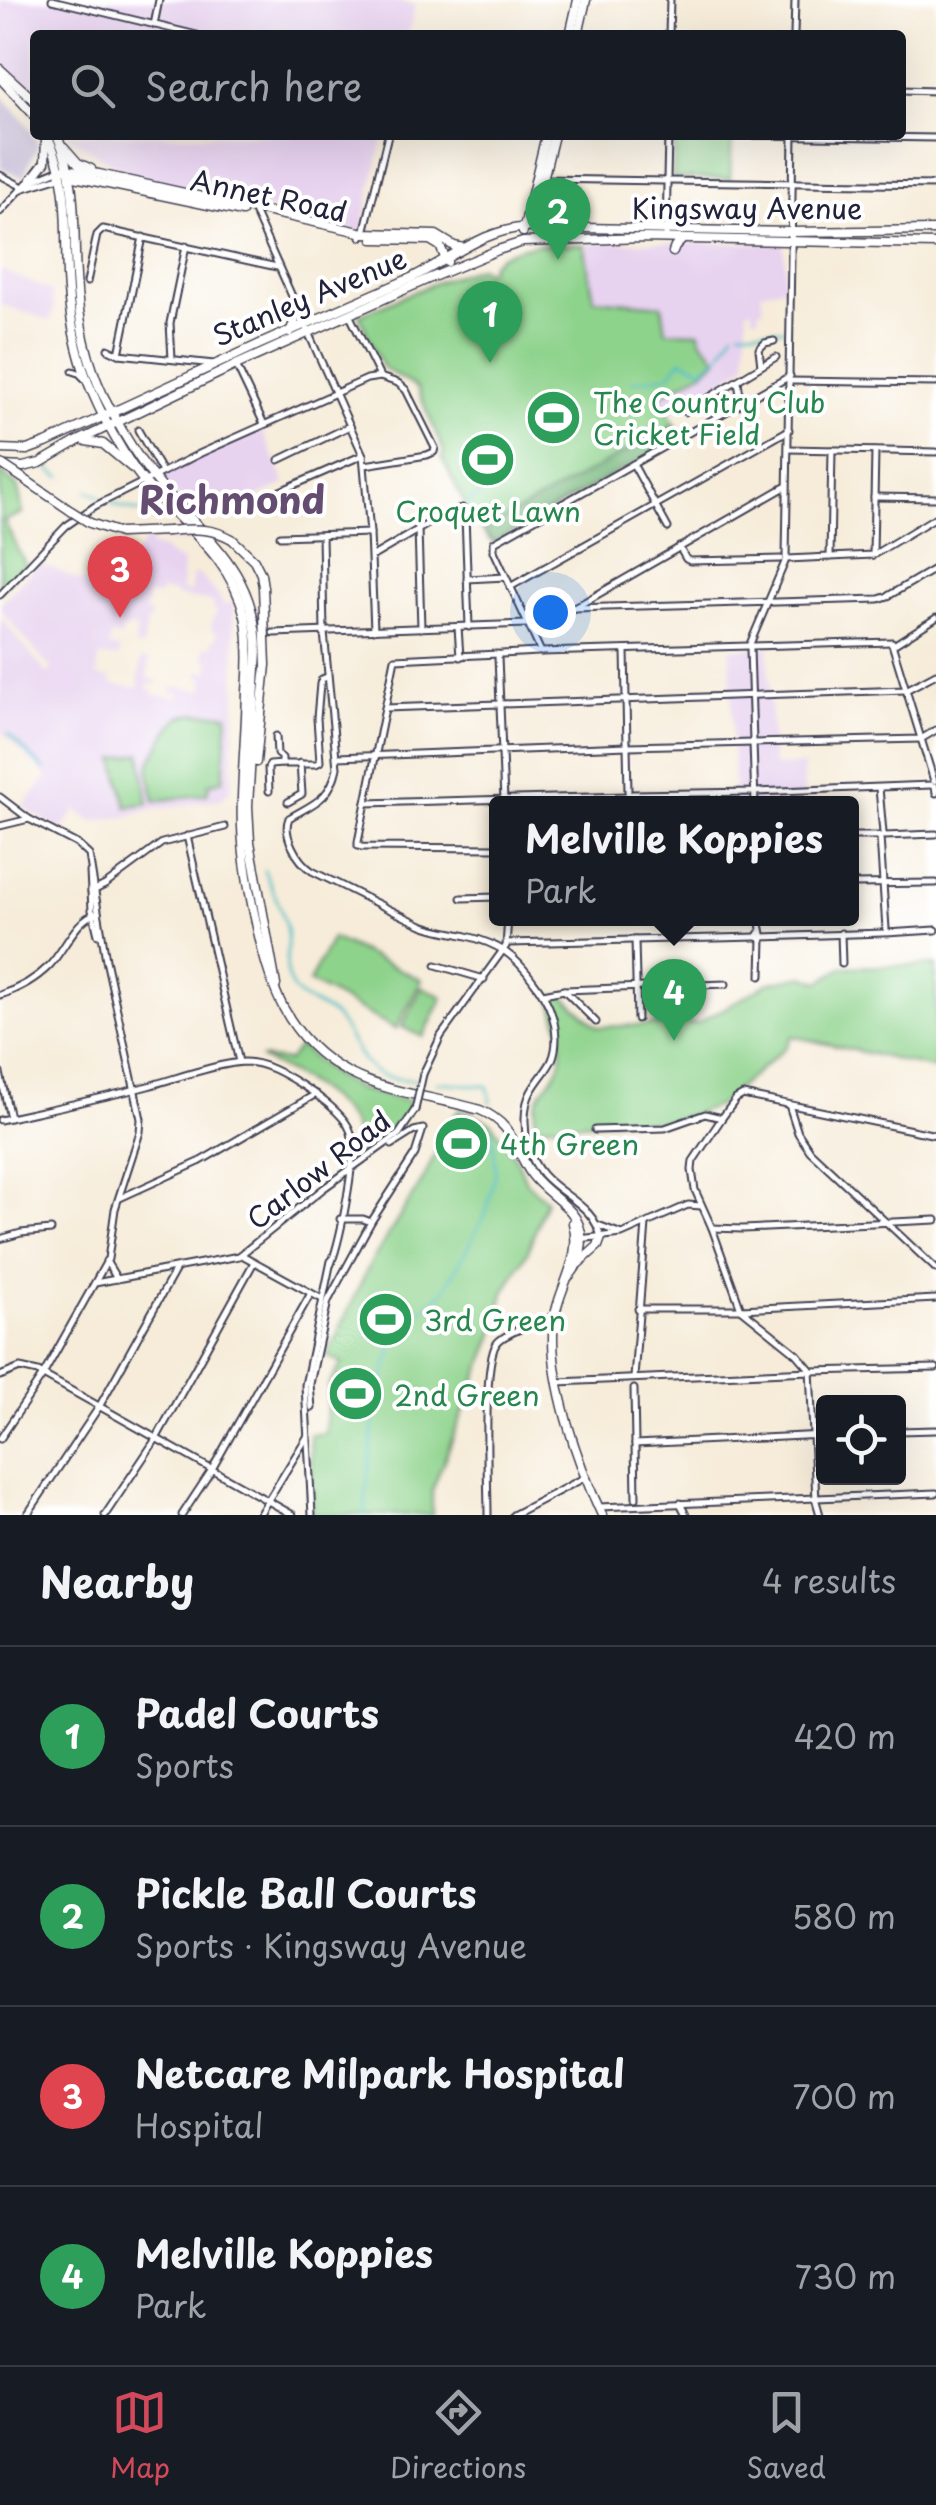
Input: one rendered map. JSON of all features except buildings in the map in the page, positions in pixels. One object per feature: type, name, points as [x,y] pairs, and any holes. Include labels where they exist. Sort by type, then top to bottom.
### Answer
[{"type":"main road","points":[[575,30],[582,0]]},
{"type":"main road","points":[[0,69],[30,97]]},
{"type":"main road","points":[[0,78],[30,111]]},
{"type":"main road","points":[[32,180],[45,160],[46,140]]},
{"type":"main road","points":[[49,140],[66,172],[71,316],[87,380],[146,478],[217,558],[244,612],[248,660],[242,848],[266,967],[276,994],[307,1042],[347,1072],[374,1084],[466,1106],[494,1117],[513,1138],[536,1180],[576,1220],[578,1264]]},
{"type":"main road","points":[[59,140],[66,172],[80,316],[108,414]]},
{"type":"main road","points":[[60,140],[78,163],[99,174]]},
{"type":"main road","points":[[527,241],[545,140]]},
{"type":"main road","points":[[539,178],[552,140]]},
{"type":"main road","name":"Annet Road","points":[[66,172],[99,174],[253,212]]},
{"type":"main road","name":"Annet Road","points":[[66,172],[384,240],[430,240],[440,246],[446,259]]},
{"type":"main road","name":"Kingsway Avenue","points":[[446,259],[496,233],[527,228],[936,244]]},
{"type":"main road","name":"Kingsway Avenue","points":[[452,270],[527,241],[582,242],[666,234],[684,238],[936,230]]},
{"type":"main road","name":"Annet Road","points":[[363,235],[434,234],[464,248]]},
{"type":"main road","points":[[673,252],[684,238]]},
{"type":"main road","points":[[446,259],[452,270]]},
{"type":"main road","name":"Stanley Avenue","points":[[0,464],[34,466],[446,259]]},
{"type":"main road","name":"Stanley Avenue","points":[[218,364],[452,270]]},
{"type":"main road","points":[[290,332],[296,309]]},
{"type":"main road","points":[[0,449],[30,449],[218,364]]},
{"type":"main road","points":[[81,427],[94,411],[94,396]]},
{"type":"main road","points":[[114,424],[146,478]]},
{"type":"main road","points":[[76,442],[104,444],[146,478],[226,557],[250,603],[257,650],[248,817],[276,994]]},
{"type":"main road","points":[[0,464],[90,523],[120,533],[202,529],[217,532],[232,538],[258,566],[265,614],[264,682],[248,817]]},
{"type":"main road","points":[[569,1276],[601,1238]]},
{"type":"main road","points":[[579,1239],[558,1300],[552,1338],[558,1382],[584,1478],[600,1511]]},
{"type":"street","points":[[52,0],[176,30]]},
{"type":"street","points":[[154,25],[159,0]]},
{"type":"street","points":[[669,30],[670,0]]},
{"type":"street","points":[[794,0],[794,30]]},
{"type":"street","points":[[906,90],[936,91]]},
{"type":"street","points":[[906,138],[936,138]]},
{"type":"street","points":[[363,235],[387,140]]},
{"type":"street","points":[[666,234],[668,140]]},
{"type":"street","points":[[755,796],[750,646],[787,547],[793,140]]},
{"type":"street","points":[[0,212],[32,180],[66,172]]},
{"type":"street","points":[[0,175],[23,188],[66,172]]},
{"type":"street","points":[[539,178],[936,185]]},
{"type":"street","points":[[253,212],[363,455],[374,630]]},
{"type":"street","points":[[87,282],[101,230],[277,266]]},
{"type":"street","points":[[119,354],[144,238]]},
{"type":"street","points":[[172,359],[170,323],[186,246]]},
{"type":"street","points":[[349,314],[380,376]]},
{"type":"street","points":[[762,366],[760,349],[774,342]]},
{"type":"street","name":"Stanley Avenue","points":[[108,349],[119,354],[218,364]]},
{"type":"street","points":[[685,412],[776,357]]},
{"type":"street","name":"Stanley Avenue","points":[[188,360],[193,370],[188,378]]},
{"type":"street","points":[[236,365],[264,424]]},
{"type":"street","points":[[73,372],[87,380]]},
{"type":"street","points":[[0,595],[76,518],[96,506],[146,478],[380,376],[398,382],[406,390],[435,448],[427,456],[365,465]]},
{"type":"street","points":[[539,652],[493,544],[790,379],[936,384]]},
{"type":"street","points":[[738,381],[741,403]]},
{"type":"street","points":[[279,460],[350,426]]},
{"type":"street","points":[[138,430],[162,472]]},
{"type":"street","points":[[510,587],[789,430]]},
{"type":"street","points":[[789,449],[936,452]]},
{"type":"street","points":[[830,557],[832,450]]},
{"type":"street","points":[[872,555],[875,451]]},
{"type":"street","points":[[262,499],[363,455]]},
{"type":"street","points":[[632,464],[668,528]]},
{"type":"street","points":[[274,633],[529,627],[574,608],[786,486]]},
{"type":"street","points":[[874,497],[936,498]]},
{"type":"street","points":[[371,557],[450,511],[462,508],[469,627]]},
{"type":"street","points":[[679,547],[690,562],[872,555],[936,517]]},
{"type":"street","points":[[418,529],[421,628]]},
{"type":"street","points":[[280,536],[370,533]]},
{"type":"street","points":[[322,535],[327,677],[337,758],[335,777],[325,796],[288,818],[286,824],[303,865],[424,926],[506,946],[936,930]]},
{"type":"street","points":[[574,608],[884,598],[936,568]]},
{"type":"street","points":[[467,578],[506,578]]},
{"type":"street","points":[[489,848],[358,846],[395,660],[539,652],[893,643],[936,618]]},
{"type":"street","points":[[458,628],[460,657]]},
{"type":"street","points":[[598,796],[934,785],[893,643]]},
{"type":"street","points":[[625,650],[630,794]]},
{"type":"street","points":[[500,657],[504,796]]},
{"type":"street","points":[[385,708],[906,690],[936,674]]},
{"type":"street","points":[[269,791],[270,765],[316,764],[321,760],[317,718],[320,684],[327,677]]},
{"type":"street","points":[[337,758],[921,739],[936,730]]},
{"type":"street","points":[[276,736],[282,764]]},
{"type":"street","points":[[288,802],[302,794],[300,763]]},
{"type":"street","points":[[880,788],[885,930]]},
{"type":"street","points":[[0,797],[89,855],[95,915],[140,1114],[140,1132],[118,1198],[106,1261],[43,1375],[0,1439]]},
{"type":"street","points":[[366,803],[489,802]]},
{"type":"street","points":[[0,826],[29,819]]},
{"type":"street","points":[[93,892],[162,842],[225,827]]},
{"type":"street","points":[[859,836],[936,834]]},
{"type":"street","points":[[187,836],[238,1062]]},
{"type":"street","points":[[859,884],[936,883]]},
{"type":"street","points":[[461,898],[489,897]]},
{"type":"street","points":[[0,995],[43,972],[83,922],[95,915]]},
{"type":"street","points":[[507,926],[506,946],[543,994],[554,1018],[556,1048],[549,1068],[528,1100],[528,1147],[545,1179],[582,1206],[598,1225],[601,1238]]},
{"type":"street","points":[[760,926],[761,976]]},
{"type":"street","points":[[841,934],[842,964]]},
{"type":"street","points":[[635,940],[638,1019]]},
{"type":"street","name":"Carlow Road","points":[[94,1283],[229,1260],[242,1254],[396,1136],[415,1110],[424,1074],[441,1036],[506,946]]},
{"type":"street","points":[[436,965],[484,979]]},
{"type":"street","points":[[543,994],[726,984]]},
{"type":"street","points":[[564,990],[596,1022]]},
{"type":"street","points":[[0,1120],[136,1090],[238,1062],[264,1066],[291,1078],[345,1120],[354,1148],[352,1166],[305,1381],[312,1515]]},
{"type":"street","points":[[0,1073],[10,1118]]},
{"type":"street","points":[[118,1198],[200,1162],[316,1094]]},
{"type":"street","points":[[820,1515],[811,1371],[797,1354],[741,1309],[695,1190],[693,1161],[736,1099],[748,1095],[936,1135]]},
{"type":"street","points":[[789,1105],[798,1134],[810,1151],[936,1268]]},
{"type":"street","points":[[595,1130],[666,1128],[705,1114],[722,1118]]},
{"type":"street","points":[[312,1408],[310,1384],[328,1301],[371,1222],[415,1154],[423,1129],[414,1130],[392,1145]]},
{"type":"street","points":[[688,1205],[695,1190]]},
{"type":"street","points":[[579,1239],[622,1234],[688,1205],[703,1206]]},
{"type":"street","points":[[340,1219],[371,1222]]},
{"type":"street","points":[[712,1228],[936,1220]]},
{"type":"street","points":[[634,1378],[646,1224]]},
{"type":"street","points":[[598,1225],[622,1234]]},
{"type":"street","points":[[0,1239],[52,1230]]},
{"type":"street","points":[[242,1254],[323,1300]]},
{"type":"street","points":[[106,1261],[117,1278]]},
{"type":"street","points":[[105,1515],[156,1439],[254,1262]]},
{"type":"street","points":[[27,1515],[99,1407],[176,1269]]},
{"type":"street","points":[[182,1515],[311,1293]]},
{"type":"street","points":[[638,1309],[741,1309],[936,1299]]},
{"type":"street","points":[[488,1515],[487,1376],[494,1348],[500,1339],[554,1316]]},
{"type":"street","points":[[0,1376],[20,1368],[31,1369],[294,1515]]},
{"type":"street","points":[[558,1382],[936,1368]]},
{"type":"street","points":[[634,1389],[636,1498]]},
{"type":"street","points":[[906,1431],[936,1430]]},
{"type":"street","points":[[259,1515],[308,1436]]},
{"type":"street","points":[[635,1444],[814,1436]]},
{"type":"street","points":[[518,1514],[584,1478]]},
{"type":"street","points":[[600,1511],[680,1503],[936,1493]]},
{"type":"street","points":[[680,1503],[686,1515]]},
{"type":"shaded area","points":[[0,0],[389,0],[415,5],[409,30],[30,30],[30,89],[0,61]]},
{"type":"shaded area","points":[[0,94],[28,125],[30,140],[38,145],[23,178],[0,167]]},
{"type":"shaded area","points":[[75,140],[383,140],[361,232],[344,228],[337,216],[330,214],[309,219],[136,178]]},
{"type":"shaded area","points":[[784,244],[785,286],[761,292],[764,309],[759,309],[758,317],[753,317],[753,309],[747,309],[746,365],[668,414],[657,397],[704,372],[718,359],[701,339],[700,332],[666,330],[662,304],[594,299],[585,245]]},
{"type":"shaded area","points":[[0,270],[51,291],[54,309],[50,321],[0,304]]},
{"type":"shaded area","points":[[262,430],[285,484],[253,499],[255,505],[235,511],[192,512],[165,481],[166,472]]},
{"type":"shaded area","points":[[149,535],[194,541],[217,569],[233,599],[236,693],[231,789],[222,799],[131,816],[91,821],[76,810],[62,830],[23,807],[47,776],[0,731],[0,617],[47,674],[53,667],[48,666],[0,609],[0,604],[39,563],[109,593]],"holes":[[[151,539],[193,542],[215,568],[232,603],[224,605],[199,575],[193,574],[190,592],[181,591],[183,562],[166,550],[151,547]],[[161,591],[214,602],[213,609],[217,611],[211,630],[217,632],[212,647],[205,646],[204,659],[210,661],[209,672],[199,671],[198,676],[205,678],[203,690],[172,686],[171,692],[179,693],[179,697],[153,695],[148,684],[156,684],[156,680],[147,679],[149,660],[141,659],[138,688],[111,684],[111,678],[97,676],[99,657],[119,657],[120,649],[109,647],[111,636],[121,638],[122,630],[137,628],[135,646],[143,647],[151,613],[145,612],[148,595],[159,596]]]},
{"type":"shaded area","points":[[768,647],[773,766],[803,765],[804,796],[734,796],[730,649]]},
{"type":"green space","points":[[675,140],[732,140],[730,179],[673,178]]},
{"type":"green space","points":[[533,245],[584,245],[594,299],[662,305],[666,331],[700,332],[701,339],[718,359],[658,397],[682,436],[493,544],[471,517],[442,458],[444,452],[417,388],[383,368],[359,315],[442,280],[480,267],[490,269],[500,256]]},
{"type":"green space","points":[[674,425],[682,436],[494,542],[483,531]]},
{"type":"green space","points":[[0,471],[18,487],[23,513],[4,521],[25,564],[0,590]]},
{"type":"green space","points":[[228,714],[223,780],[209,784],[207,794],[155,801],[150,762],[171,726],[180,717]]},
{"type":"green space","points":[[141,753],[148,803],[127,807],[115,759]]},
{"type":"green space","points":[[332,938],[422,980],[396,1029],[309,982]]},
{"type":"green space","points":[[936,965],[936,1069],[792,1036],[786,1047],[718,1106],[664,1123],[628,1120],[535,1126],[538,1099],[561,1061],[560,1033],[551,997],[563,995],[598,1027],[698,1023],[769,983],[804,976],[820,982],[843,967]]},
{"type":"green space","points":[[422,987],[443,997],[423,1037],[402,1027]]},
{"type":"green space","points":[[299,1046],[330,1073],[358,1089],[412,1102],[398,1126],[358,1155],[354,1128],[334,1103],[260,1058],[288,1061]]},
{"type":"green space","points":[[458,1110],[492,1123],[517,1159],[526,1182],[546,1200],[528,1251],[504,1293],[493,1337],[432,1490],[432,1515],[313,1515],[310,1435],[325,1433],[329,1385],[342,1363],[327,1356],[370,1264],[424,1178]]},
{"type":"waterway","points":[[740,330],[784,329]]},
{"type":"waterway","points":[[632,382],[669,375],[681,360],[703,369],[720,355],[734,332]]},
{"type":"waterway","points":[[49,469],[61,477]]},
{"type":"waterway","points":[[467,504],[502,481]]},
{"type":"waterway","points":[[87,490],[100,497]]},
{"type":"waterway","points":[[112,503],[158,516]]},
{"type":"waterway","points":[[8,734],[45,770]]},
{"type":"waterway","points":[[264,870],[284,921],[287,975],[293,989],[336,1018],[370,1068],[386,1076],[415,1080]]},
{"type":"waterway","points":[[437,1082],[487,1086],[491,1102]]},
{"type":"waterway","points":[[364,1515],[376,1400],[396,1338],[444,1291],[486,1213],[496,1171],[492,1129]]},
{"type":"place","name":"Pickle Ball Courts","points":[[558,260]]},
{"type":"place","name":"Padel Courts","points":[[490,363]]},
{"type":"place","name":"The Country Club Cricket Field","points":[[554,417]]},
{"type":"place","name":"Croquet Lawn","points":[[488,459]]},
{"type":"place","name":"Netcare Milpark Hospital","points":[[120,618]]},
{"type":"place","name":"Melville Koppies","points":[[674,1041]]},
{"type":"place","name":"4th Green","points":[[461,1143]]},
{"type":"place","name":"3rd Green","points":[[385,1319]]},
{"type":"place","name":"2nd Green","points":[[355,1394]]},
{"type":"district","name":"Richmond","points":[[232,498]]}]
